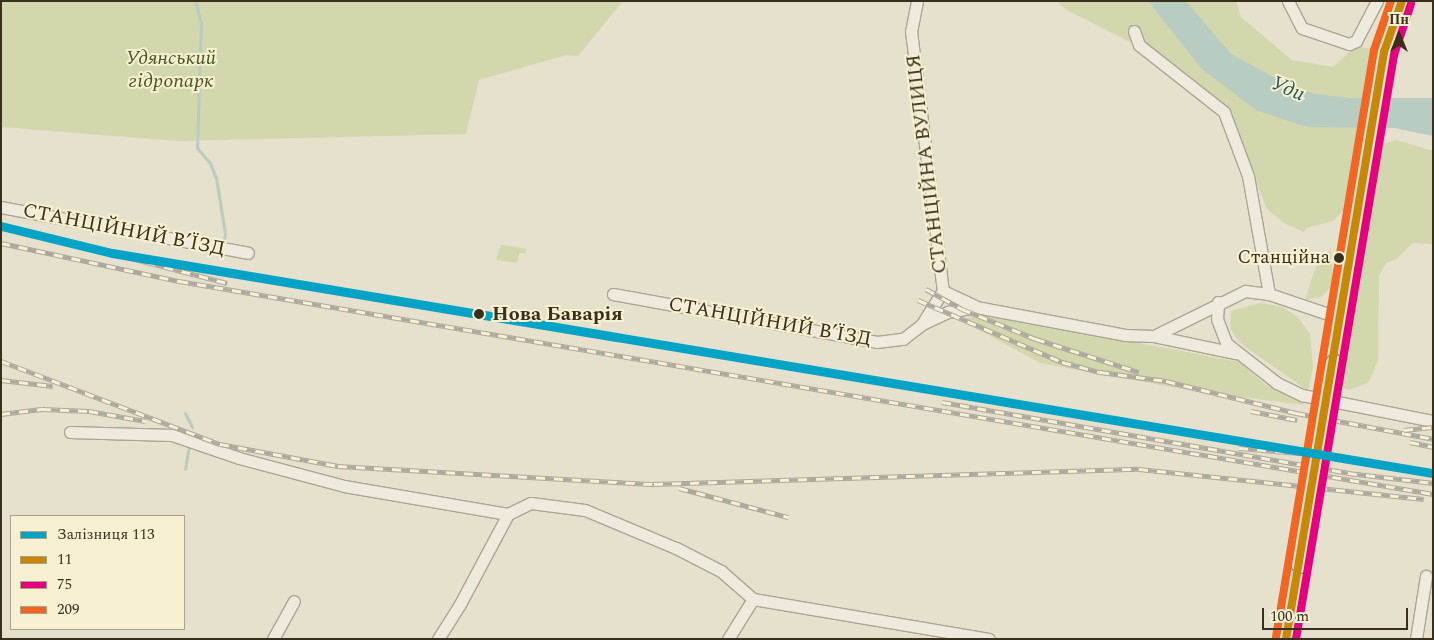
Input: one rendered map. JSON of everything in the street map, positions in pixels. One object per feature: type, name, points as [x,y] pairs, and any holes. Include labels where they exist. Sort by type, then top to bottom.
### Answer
[{"type":"main road","points":[[1286,639],[1334,364],[1384,52],[1402,1]]},
{"type":"street","name":"СТАНЦІЙНА ВУЛИЦЯ","points":[[917,1],[911,31],[943,291],[976,307]]},
{"type":"street","points":[[1288,1],[1302,28],[1349,44],[1356,41],[1377,1]]},
{"type":"street","points":[[1134,31],[1138,45],[1224,112],[1250,184],[1270,294]]},
{"type":"street","name":"СТАНЦІЙНИЙ В’ЇЗД","points":[[1,207],[248,253]]},
{"type":"street","points":[[1154,336],[1245,290],[1270,294],[1340,318]]},
{"type":"street","points":[[922,324],[943,291]]},
{"type":"street","name":"СТАНЦІЙНИЙ В’ЇЗД","points":[[613,294],[877,342],[903,340],[922,324]]},
{"type":"street","points":[[1218,302],[1217,320],[1221,334],[1235,353],[1277,383],[1302,395],[1433,421]]},
{"type":"street","points":[[922,324],[948,312],[976,307],[1125,335],[1154,336],[1235,353]]},
{"type":"street","points":[[70,432],[172,435],[239,458],[344,486],[508,514],[531,503],[585,510],[676,548],[713,567],[753,599],[989,639]]},
{"type":"street","points":[[438,639],[460,604],[508,514]]},
{"type":"street","points":[[1416,639],[1426,576]]},
{"type":"street","points":[[728,639],[753,599]]},
{"type":"street","points":[[274,639],[294,601]]},
{"type":"green space","name":"Удянський гідропарк","points":[[1,1],[623,1],[578,56],[566,55],[479,80],[466,134],[178,141],[1,127]]},
{"type":"green space","points":[[1056,1],[1236,1],[1241,17],[1292,60],[1333,67],[1356,46],[1372,49],[1345,209],[1333,221],[1306,228],[1304,232],[1284,223],[1267,209],[1226,108],[1134,44],[1065,9]]},
{"type":"green space","points":[[1396,140],[1433,151],[1433,244],[1413,243],[1396,259],[1386,263],[1379,276],[1378,361],[1368,383],[1349,390],[1338,386],[1363,216],[1371,210],[1383,144]]},
{"type":"green space","points":[[501,245],[527,249],[526,253],[519,253],[517,263],[496,260]]},
{"type":"green space","points":[[1331,248],[1333,281],[1330,288],[1321,297],[1305,300],[1315,269]]},
{"type":"green space","points":[[1260,303],[1282,307],[1298,317],[1310,334],[1313,368],[1308,391],[1239,342],[1230,328],[1231,311]]},
{"type":"green space","points":[[980,313],[1239,362],[1266,385],[1306,405],[1199,392],[1040,363],[974,327],[967,318]]},
{"type":"water","name":"Уди","points":[[1148,1],[1186,1],[1231,54],[1281,81],[1314,94],[1350,98],[1433,98],[1433,136],[1394,128],[1307,127],[1256,110],[1202,69]]},
{"type":"waterway","points":[[195,1],[201,23],[197,148],[210,163],[216,178],[225,233],[223,245]]},
{"type":"waterway","points":[[185,413],[192,427]]},
{"type":"waterway","points":[[185,469],[189,447]]},
{"type":"railway","points":[[1,243],[179,281],[1433,494]]},
{"type":"railway","points":[[112,253],[227,283]]},
{"type":"railway","points":[[926,289],[962,309],[1036,339],[1139,372]]},
{"type":"railway","points":[[918,300],[1062,362],[1100,372],[1166,381],[1296,413],[1433,439]]},
{"type":"railway","points":[[1,361],[220,444],[338,466],[654,484],[1139,469],[1423,499]]},
{"type":"railway","points":[[1,380],[53,386]]},
{"type":"railway","points":[[942,402],[1348,473],[1433,483]]},
{"type":"railway","points":[[1,414],[42,409],[89,411],[145,421]]},
{"type":"railway","points":[[1251,411],[1297,420]]},
{"type":"railway","points":[[1404,430],[1433,427]]},
{"type":"railway","points":[[1410,442],[1433,447]]},
{"type":"railway","points":[[1239,448],[1299,453]]},
{"type":"railway","points":[[679,488],[788,517]]},
{"type":"rail line","name":"113","points":[[1,226],[112,253],[1433,473]]},
{"type":"transit line","name":"209","points":[[1276,637],[1374,50],[1391,1]]},
{"type":"transit line","name":"11","points":[[1286,639],[1384,52],[1402,1]]},
{"type":"transit line","name":"75","points":[[1296,639],[1394,55],[1411,4]]},
{"type":"place","name":"Станційна","points":[[1339,258]]},
{"type":"place","name":"Нова Баварія","points":[[479,314]]}]
